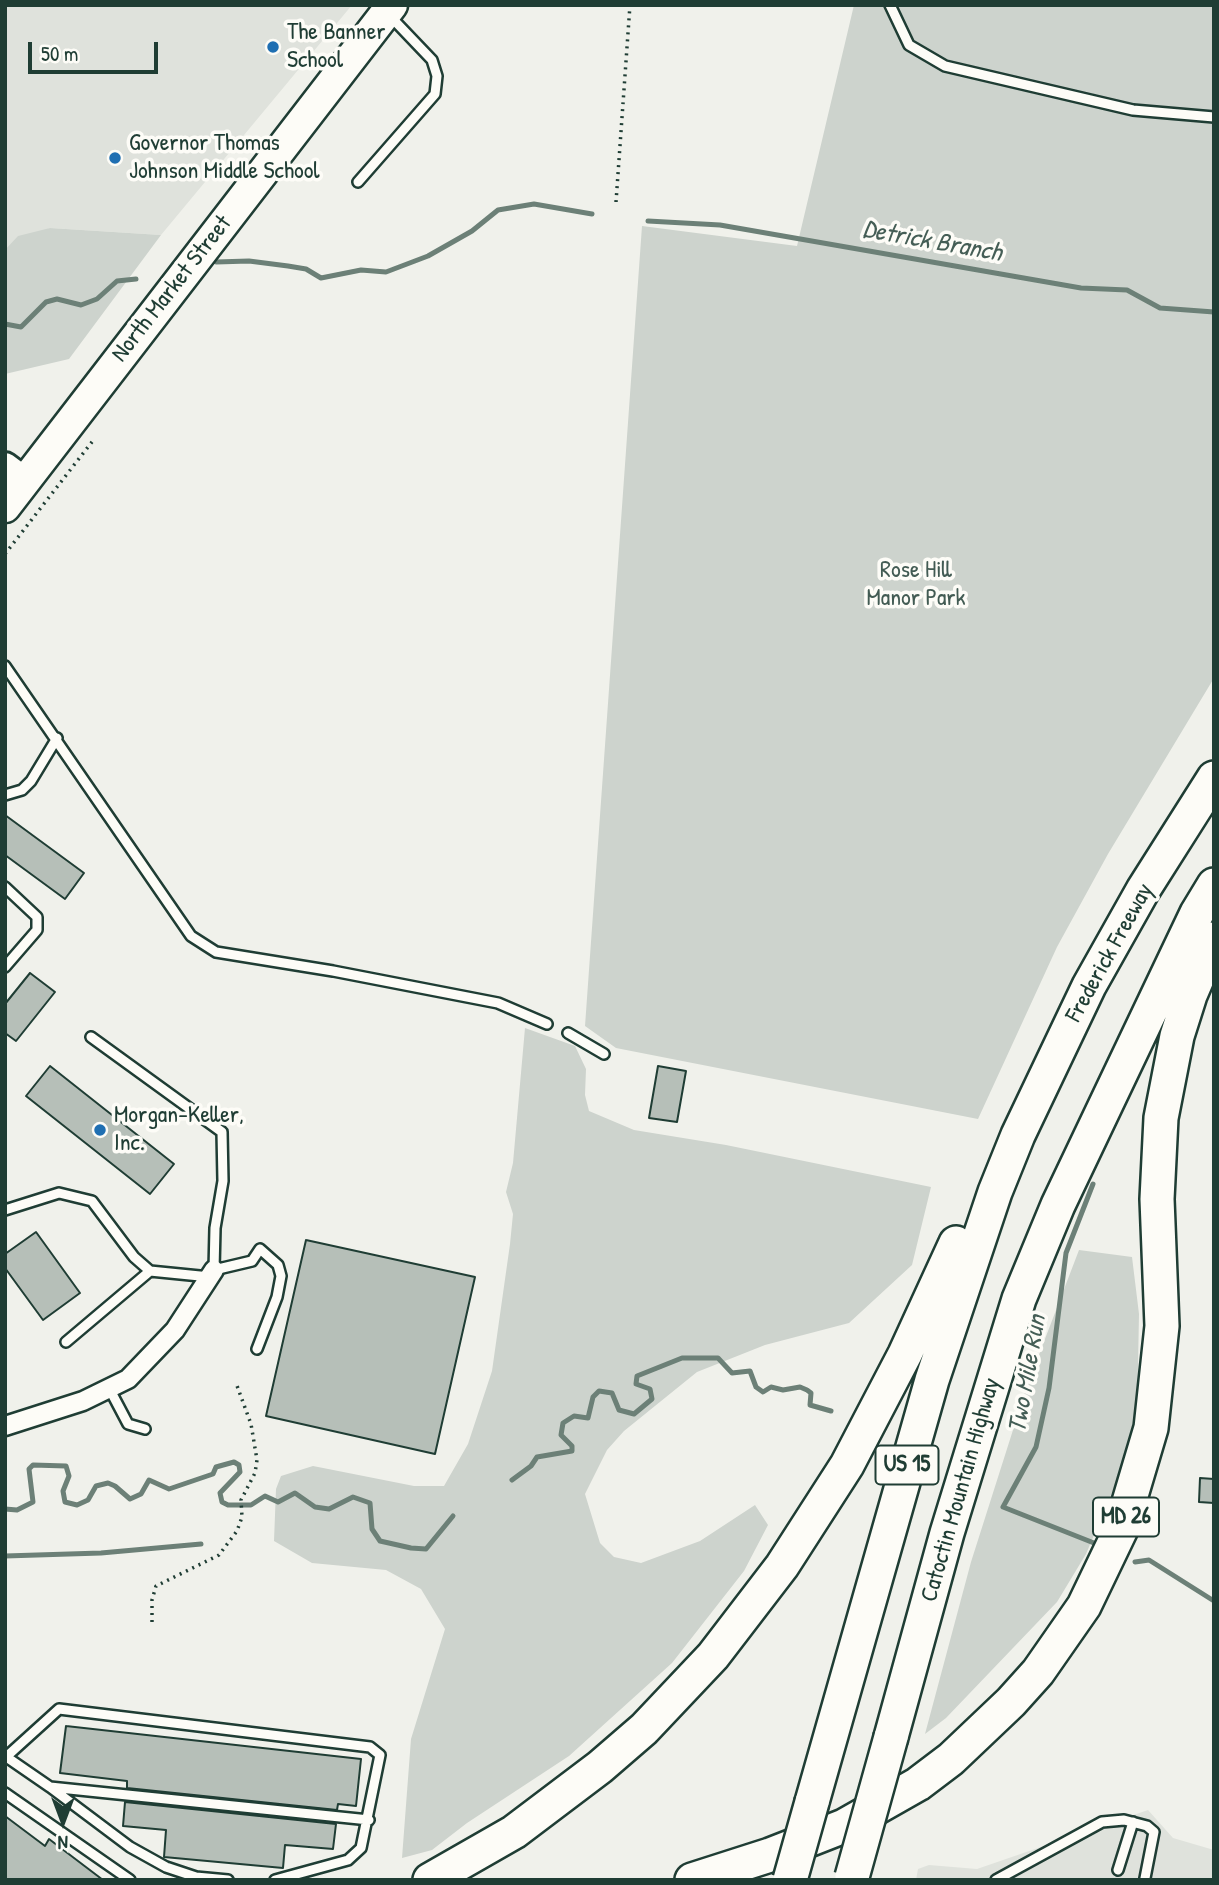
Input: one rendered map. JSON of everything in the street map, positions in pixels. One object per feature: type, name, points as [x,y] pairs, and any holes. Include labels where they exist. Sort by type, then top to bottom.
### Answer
[{"type":"highway","name":"Frederick Freeway","points":[[1018,1135],[1089,986],[1143,890],[1214,778]]},
{"type":"highway","name":"Catoctin Mountain Highway","points":[[851,1878],[947,1533],[1019,1299],[1058,1205],[1197,913],[1214,885]]},
{"type":"highway","name":"MD 26","points":[[692,1880],[770,1855],[844,1826],[918,1784],[951,1759],[1011,1702],[1038,1672],[1084,1606],[1121,1529],[1134,1494],[1151,1429],[1162,1326],[1157,1199],[1161,1118],[1177,1037],[1190,995],[1214,939]]},
{"type":"highway","name":"US 15","points":[[790,1880],[932,1380],[979,1238],[1018,1135]]},
{"type":"highway","points":[[430,1880],[514,1832],[600,1768],[681,1692],[745,1616],[847,1465],[935,1292],[970,1208],[1018,1135]]},
{"type":"main road","name":"North Market Street","points":[[5,507],[15,473],[389,9]]},
{"type":"street","points":[[5,1426],[83,1401],[128,1379],[175,1331],[212,1273]]},
{"type":"lane","points":[[890,5],[893,18],[909,45],[945,66],[1133,110],[1214,117]]},
{"type":"lane","points":[[358,182],[435,94],[437,76],[432,60],[389,9]]},
{"type":"lane","points":[[5,666],[191,936],[216,953],[333,971],[498,1003],[547,1024]]},
{"type":"lane","points":[[5,795],[22,790],[31,781],[57,738]]},
{"type":"lane","points":[[5,887],[37,917],[37,930],[5,967]]},
{"type":"lane","points":[[568,1033],[604,1054]]},
{"type":"lane","points":[[91,1037],[222,1132],[223,1181],[215,1228],[212,1273]]},
{"type":"lane","points":[[5,1210],[59,1193],[92,1201],[134,1257],[150,1271],[212,1273],[252,1261],[260,1249],[278,1265],[281,1276],[277,1297],[257,1349]]},
{"type":"lane","points":[[66,1342],[150,1271]]},
{"type":"lane","points":[[109,1388],[128,1424],[145,1429]]},
{"type":"lane","points":[[228,1880],[196,1877],[166,1867],[130,1847],[6,1756],[59,1709],[370,1747],[380,1755],[369,1820],[361,1848],[348,1860],[275,1880]]},
{"type":"lane","points":[[50,1787],[369,1820]]},
{"type":"lane","points":[[5,1793],[130,1880]]},
{"type":"lane","points":[[996,1880],[1102,1822],[1133,1822],[1154,1832],[1146,1878]]},
{"type":"lane","points":[[1118,1870],[1133,1822]]},
{"type":"path","points":[[616,202],[630,5]]},
{"type":"path","points":[[5,554],[95,438]]},
{"type":"path","points":[[152,1622],[152,1600],[156,1586],[219,1555],[237,1531],[242,1517],[241,1500],[255,1473],[257,1460],[251,1424],[236,1383]]},
{"type":"shaded area","name":"Governor Thomas Johnson Middle School","points":[[5,5],[352,5],[161,235],[50,228],[5,250]]},
{"type":"shaded area","points":[[1148,1810],[1173,1838],[1214,1850],[1214,1880],[916,1880],[918,1869],[929,1865],[977,1869]]},
{"type":"green space","name":"Rose Hill Manor Park","points":[[854,5],[1214,5],[1214,678],[1108,854],[1057,947],[978,1119],[616,1048],[585,1026],[642,226],[797,246]]},
{"type":"green space","points":[[50,228],[161,235],[69,359],[5,374],[5,250],[18,236]]},
{"type":"green space","points":[[525,1028],[575,1046],[586,1069],[585,1095],[589,1111],[634,1130],[726,1145],[931,1187],[912,1265],[849,1323],[765,1345],[697,1372],[624,1431],[607,1450],[585,1494],[600,1543],[614,1557],[641,1563],[700,1541],[755,1505],[768,1525],[744,1571],[672,1663],[569,1756],[467,1823],[432,1850],[402,1858],[411,1739],[445,1629],[421,1589],[386,1570],[312,1563],[274,1541],[276,1489],[281,1476],[313,1466],[414,1486],[444,1486],[468,1444],[492,1371],[510,1244],[513,1214],[506,1192],[513,1163]]},
{"type":"green space","points":[[1079,1250],[1132,1257],[1139,1314],[1137,1418],[1116,1483],[1086,1554],[1057,1602],[946,1718],[925,1734],[971,1562],[1027,1386]]},
{"type":"building","points":[[5,815],[84,873],[65,899],[5,855]]},
{"type":"building","points":[[30,973],[55,992],[16,1041],[5,1033],[5,1004]]},
{"type":"building","name":"Morgan-Keller, Inc.","points":[[50,1066],[174,1164],[150,1194],[26,1096]]},
{"type":"building","points":[[658,1066],[686,1071],[677,1122],[649,1118]]},
{"type":"building","points":[[36,1232],[80,1293],[43,1320],[5,1268],[5,1254]]},
{"type":"building","points":[[306,1240],[475,1277],[435,1454],[266,1416]]},
{"type":"building","points":[[1200,1478],[1214,1479],[1214,1503],[1199,1502]]},
{"type":"building","points":[[66,1726],[361,1759],[356,1806],[338,1804],[337,1810],[127,1788],[127,1781],[60,1773]]},
{"type":"building","points":[[125,1802],[336,1824],[333,1849],[285,1845],[283,1868],[164,1857],[166,1830],[123,1826]]},
{"type":"building","points":[[5,1816],[45,1846],[49,1839],[103,1880],[5,1880]]},
{"type":"waterway","points":[[216,262],[249,261],[288,266],[306,269],[321,278],[361,270],[386,272],[428,256],[472,231],[498,210],[534,204],[592,214]]},
{"type":"waterway","name":"Detrick Branch","points":[[648,221],[720,225],[1081,288],[1127,290],[1160,308],[1214,312]]},
{"type":"waterway","points":[[5,324],[21,327],[46,302],[57,299],[81,305],[97,299],[117,281],[136,279]]},
{"type":"waterway","name":"Two Mile Run","points":[[1093,1184],[1066,1253],[1049,1388],[1036,1447],[1003,1507],[1099,1545]]},
{"type":"waterway","name":"Two Mile Run","points":[[512,1480],[531,1466],[537,1457],[572,1451],[572,1446],[561,1435],[563,1423],[574,1416],[588,1418],[593,1397],[599,1391],[612,1393],[619,1410],[634,1414],[652,1399],[650,1389],[636,1384],[637,1376],[682,1358],[718,1358],[732,1373],[750,1371],[756,1387],[763,1392],[771,1387],[783,1390],[800,1387],[811,1393],[810,1405],[831,1411]]},
{"type":"waterway","name":"Two Mile Run","points":[[5,1509],[17,1510],[33,1502],[29,1469],[33,1465],[66,1466],[69,1476],[63,1491],[65,1502],[77,1505],[88,1500],[96,1486],[108,1483],[130,1499],[141,1494],[149,1480],[169,1489],[213,1474],[216,1467],[234,1462],[239,1465],[240,1472],[220,1493],[222,1502],[228,1505],[251,1505],[265,1496],[278,1502],[295,1493],[315,1507],[329,1509],[353,1497],[370,1503],[372,1529],[380,1541],[426,1549],[453,1516]]},
{"type":"waterway","points":[[5,1556],[101,1553],[201,1544]]},
{"type":"waterway","name":"Two Mile Run","points":[[1135,1562],[1149,1560],[1214,1601]]},
{"type":"place","name":"The Banner School","points":[[273,47]]},
{"type":"place","name":"Governor Thomas Johnson Middle School","points":[[115,158]]},
{"type":"place","name":"Morgan-Keller, Inc.","points":[[100,1130]]}]
